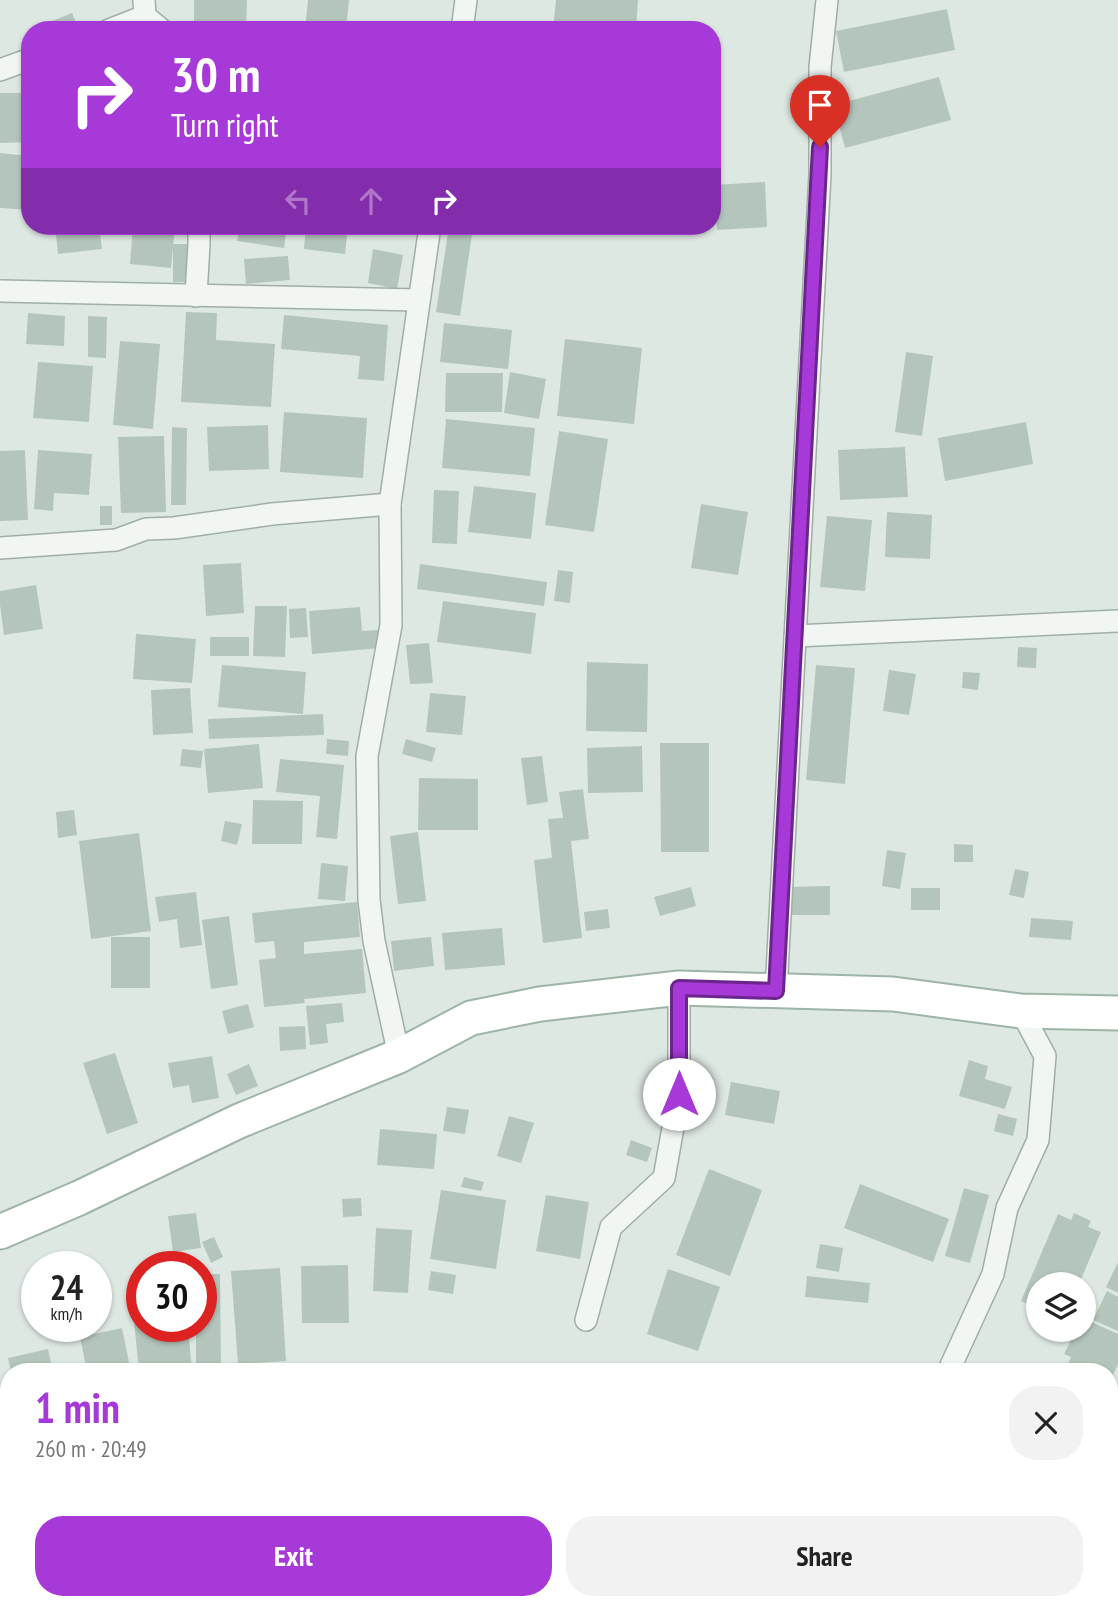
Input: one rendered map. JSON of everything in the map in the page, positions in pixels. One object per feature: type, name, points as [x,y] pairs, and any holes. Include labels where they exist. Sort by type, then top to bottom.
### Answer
[{"type":"main road","points":[[0,1232],[79,1198],[239,1121],[399,1056],[471,1018],[540,1004],[679,988],[893,994],[1021,1011],[1118,1013]]},
{"type":"street","points":[[464,21],[467,0]]},
{"type":"street","points":[[776,991],[820,173],[820,67],[828,0]]},
{"type":"street","points":[[124,21],[145,8]]},
{"type":"street","points":[[0,70],[21,62]]},
{"type":"street","points":[[196,296],[200,235]]},
{"type":"street","points":[[399,1056],[374,941],[369,900],[367,756],[391,625],[390,505],[429,235]]},
{"type":"street","points":[[0,291],[418,300]]},
{"type":"street","points":[[0,548],[116,540],[146,529],[174,528],[272,514],[390,505]]},
{"type":"street","points":[[795,636],[1118,621]]},
{"type":"street","points":[[586,1320],[611,1227],[664,1178],[679,1094],[679,988]]},
{"type":"street","points":[[952,1363],[993,1274],[1007,1209],[1038,1140],[1045,1056],[1021,1011]]},
{"type":"building","points":[[194,0],[247,0],[246,21],[194,21]]},
{"type":"building","points":[[308,0],[349,0],[347,21],[306,21]]},
{"type":"building","points":[[556,0],[638,0],[637,21],[554,21]]},
{"type":"building","points":[[947,9],[955,50],[844,72],[836,31]]},
{"type":"building","points":[[72,13],[75,21],[52,21]]},
{"type":"building","points":[[939,77],[951,120],[845,148],[834,105]]},
{"type":"building","points":[[0,93],[21,93],[21,142],[0,143]]},
{"type":"building","points":[[0,153],[21,155],[21,209],[0,208]]},
{"type":"building","points":[[765,182],[767,227],[721,230],[721,185]]},
{"type":"building","points":[[56,235],[100,235],[102,249],[58,254]]},
{"type":"building","points":[[132,235],[174,235],[171,268],[130,264]]},
{"type":"building","points":[[238,235],[286,235],[284,248],[237,241]]},
{"type":"building","points":[[305,235],[347,235],[345,254],[304,249]]},
{"type":"building","points":[[448,235],[472,235],[460,316],[436,312]]},
{"type":"building","points":[[173,244],[191,244],[191,282],[173,282]]},
{"type":"building","points":[[373,249],[403,255],[397,289],[368,283]]},
{"type":"building","points":[[288,256],[290,280],[246,284],[244,259]]},
{"type":"building","points":[[186,312],[217,313],[216,340],[275,344],[271,407],[181,402]]},
{"type":"building","points":[[28,313],[65,316],[64,346],[26,344]]},
{"type":"building","points":[[284,315],[388,325],[384,381],[358,379],[360,356],[281,349]]},
{"type":"building","points":[[88,316],[107,317],[106,358],[88,357]]},
{"type":"building","points":[[444,323],[512,330],[508,369],[440,362]]},
{"type":"building","points":[[565,339],[642,348],[634,424],[557,416]]},
{"type":"building","points":[[120,341],[160,344],[153,429],[113,425]]},
{"type":"building","points":[[906,352],[933,356],[922,436],[895,432]]},
{"type":"building","points":[[38,362],[93,366],[89,422],[33,418]]},
{"type":"building","points":[[510,372],[546,379],[539,419],[504,413]]},
{"type":"building","points":[[446,373],[503,373],[502,412],[445,412]]},
{"type":"building","points":[[284,412],[367,418],[363,478],[280,472]]},
{"type":"building","points":[[446,419],[535,428],[530,476],[442,468]]},
{"type":"building","points":[[1026,422],[1033,464],[945,481],[938,438]]},
{"type":"building","points":[[268,425],[269,469],[209,471],[207,427]]},
{"type":"building","points":[[172,427],[187,428],[186,505],[171,505]]},
{"type":"building","points":[[559,431],[608,439],[594,532],[545,525]]},
{"type":"building","points":[[164,436],[166,512],[121,513],[118,437]]},
{"type":"building","points":[[905,447],[908,497],[840,500],[838,450]]},
{"type":"building","points":[[25,450],[28,520],[0,521],[0,451]]},
{"type":"building","points":[[38,450],[92,454],[89,495],[54,493],[53,511],[34,509]]},
{"type":"building","points":[[474,486],[536,493],[531,539],[468,532]]},
{"type":"building","points":[[434,490],[459,491],[457,544],[432,543]]},
{"type":"building","points":[[701,504],[748,512],[738,575],[691,568]]},
{"type":"building","points":[[100,506],[112,506],[112,525],[100,525]]},
{"type":"building","points":[[887,512],[932,515],[930,559],[885,557]]},
{"type":"building","points":[[827,516],[872,520],[865,591],[820,587]]},
{"type":"building","points":[[241,563],[244,613],[206,616],[203,565]]},
{"type":"building","points":[[420,564],[547,582],[544,606],[417,589]]},
{"type":"building","points":[[558,570],[573,572],[570,603],[554,601]]},
{"type":"building","points":[[36,585],[43,629],[4,635],[0,591]]},
{"type":"building","points":[[443,601],[536,613],[531,654],[437,642]]},
{"type":"building","points":[[255,606],[287,606],[285,657],[253,656]]},
{"type":"building","points":[[360,607],[362,631],[379,630],[381,648],[312,654],[309,611]]},
{"type":"building","points":[[306,608],[308,637],[290,638],[289,609]]},
{"type":"building","points":[[136,634],[196,639],[192,683],[133,679]]},
{"type":"building","points":[[210,637],[249,637],[249,656],[210,656]]},
{"type":"building","points":[[429,643],[433,683],[410,684],[406,645]]},
{"type":"building","points":[[1018,647],[1037,648],[1036,668],[1017,667]]},
{"type":"building","points":[[587,662],[648,664],[647,732],[586,731]]},
{"type":"building","points":[[222,665],[306,672],[303,714],[218,707]]},
{"type":"building","points":[[816,665],[855,668],[845,784],[806,780]]},
{"type":"building","points":[[889,670],[916,674],[909,715],[883,711]]},
{"type":"building","points":[[963,672],[980,673],[978,690],[962,688]]},
{"type":"building","points":[[190,688],[193,733],[153,735],[151,690]]},
{"type":"building","points":[[430,693],[466,696],[462,735],[426,732]]},
{"type":"building","points":[[323,714],[324,735],[209,739],[208,719]]},
{"type":"building","points":[[327,739],[349,741],[348,756],[326,754]]},
{"type":"building","points":[[406,739],[436,748],[432,762],[402,754]]},
{"type":"building","points":[[660,743],[709,743],[709,852],[661,852]]},
{"type":"building","points":[[259,744],[263,788],[208,793],[204,749]]},
{"type":"building","points":[[642,746],[643,792],[588,793],[587,748]]},
{"type":"building","points":[[182,749],[203,751],[201,768],[180,766]]},
{"type":"building","points":[[542,756],[548,802],[527,805],[521,758]]},
{"type":"building","points":[[280,759],[344,765],[337,839],[316,837],[320,796],[276,792]]},
{"type":"building","points":[[419,778],[478,779],[478,830],[418,830]]},
{"type":"building","points":[[583,789],[589,839],[571,841],[582,938],[543,943],[534,860],[552,858],[548,819],[563,818],[559,792]]},
{"type":"building","points":[[253,800],[303,801],[302,844],[252,844]]},
{"type":"building","points":[[74,810],[77,835],[58,838],[56,812]]},
{"type":"building","points":[[225,821],[242,824],[237,845],[221,841]]},
{"type":"building","points":[[418,832],[426,901],[398,904],[390,836]]},
{"type":"building","points":[[139,833],[151,931],[91,939],[79,841]]},
{"type":"building","points":[[954,844],[973,845],[973,862],[954,862]]},
{"type":"building","points":[[887,850],[906,853],[900,889],[882,886]]},
{"type":"building","points":[[321,863],[348,866],[345,901],[318,899]]},
{"type":"building","points":[[1015,869],[1029,872],[1024,898],[1009,895]]},
{"type":"building","points":[[830,886],[830,915],[788,915],[788,887]]},
{"type":"building","points":[[691,887],[696,906],[660,916],[654,897]]},
{"type":"building","points":[[911,888],[940,888],[940,910],[911,910]]},
{"type":"building","points":[[196,892],[202,945],[180,948],[177,919],[159,922],[155,897]]},
{"type":"building","points":[[357,902],[360,937],[304,942],[304,954],[362,949],[366,993],[304,999],[305,1003],[264,1007],[259,960],[276,958],[274,941],[255,943],[252,913]]},
{"type":"building","points":[[608,909],[610,928],[586,931],[584,912]]},
{"type":"building","points":[[229,916],[238,985],[211,989],[202,920]]},
{"type":"building","points":[[1031,918],[1073,921],[1071,940],[1029,937]]},
{"type":"building","points":[[502,928],[505,965],[445,970],[442,933]]},
{"type":"building","points":[[111,937],[150,937],[150,988],[111,988]]},
{"type":"building","points":[[431,937],[434,966],[394,971],[391,941]]},
{"type":"building","points":[[342,1003],[344,1022],[326,1024],[328,1043],[310,1045],[306,1006]]},
{"type":"building","points":[[248,1004],[254,1027],[228,1034],[222,1011]]},
{"type":"building","points":[[305,1026],[306,1049],[280,1051],[279,1027]]},
{"type":"building","points":[[115,1053],[138,1123],[107,1134],[83,1063]]},
{"type":"building","points":[[212,1056],[219,1098],[192,1103],[189,1085],[173,1088],[168,1063]]},
{"type":"building","points":[[969,1060],[988,1066],[985,1079],[1012,1087],[1005,1109],[959,1096]]},
{"type":"building","points":[[249,1064],[258,1086],[236,1095],[227,1074]]},
{"type":"building","points":[[731,1082],[780,1091],[774,1124],[725,1115]]},
{"type":"building","points":[[447,1107],[469,1110],[465,1134],[443,1131]]},
{"type":"building","points":[[998,1114],[1017,1119],[1013,1136],[994,1131]]},
{"type":"building","points":[[509,1116],[534,1123],[521,1163],[497,1156]]},
{"type":"building","points":[[380,1129],[437,1134],[434,1169],[377,1165]]},
{"type":"building","points":[[631,1140],[652,1148],[647,1162],[626,1155]]},
{"type":"building","points":[[709,1169],[762,1190],[730,1276],[676,1255]]},
{"type":"building","points":[[464,1177],[484,1182],[481,1191],[461,1187]]},
{"type":"building","points":[[860,1184],[949,1219],[933,1262],[844,1228]]},
{"type":"building","points":[[964,1188],[989,1195],[970,1263],[945,1256]]},
{"type":"building","points":[[441,1190],[506,1200],[496,1269],[430,1259]]},
{"type":"building","points":[[546,1195],[589,1202],[580,1259],[536,1251]]},
{"type":"building","points":[[361,1198],[362,1216],[343,1217],[342,1199]]},
{"type":"building","points":[[196,1213],[201,1248],[173,1251],[168,1216]]},
{"type":"building","points":[[1074,1213],[1091,1221],[1088,1227],[1101,1232],[1084,1272],[1033,1272],[1058,1214],[1071,1220]]},
{"type":"building","points":[[376,1228],[412,1230],[408,1293],[373,1291]]},
{"type":"building","points":[[214,1237],[223,1257],[217,1260],[217,1251],[206,1251],[202,1242]]},
{"type":"building","points":[[820,1244],[843,1248],[839,1272],[816,1268]]},
{"type":"building","points":[[1118,1262],[1118,1293],[1106,1287]]},
{"type":"building","points":[[348,1265],[349,1323],[302,1323],[301,1266]]},
{"type":"building","points":[[280,1268],[286,1361],[238,1363],[231,1271]]},
{"type":"building","points":[[668,1269],[720,1287],[698,1351],[647,1334]]},
{"type":"building","points":[[431,1271],[456,1275],[453,1294],[428,1290]]},
{"type":"building","points":[[217,1274],[220,1274],[221,1363],[196,1363],[196,1342],[217,1342]]},
{"type":"building","points":[[807,1276],[870,1283],[868,1303],[805,1297]]},
{"type":"building","points":[[1026,1289],[1026,1303],[1021,1301]]},
{"type":"building","points":[[1107,1291],[1118,1297],[1118,1331],[1096,1321],[1096,1314]]},
{"type":"building","points":[[1096,1324],[1118,1334],[1118,1363],[1068,1363],[1071,1357],[1064,1354],[1070,1342],[1096,1342]]},
{"type":"building","points":[[122,1328],[129,1363],[85,1363],[81,1342],[112,1342],[112,1330]]},
{"type":"building","points":[[136,1342],[189,1342],[191,1363],[138,1363]]},
{"type":"building","points":[[48,1349],[51,1363],[9,1363],[8,1358]]},
{"type":"route","points":[[679,1094],[679,988],[776,991],[820,147]]}]
